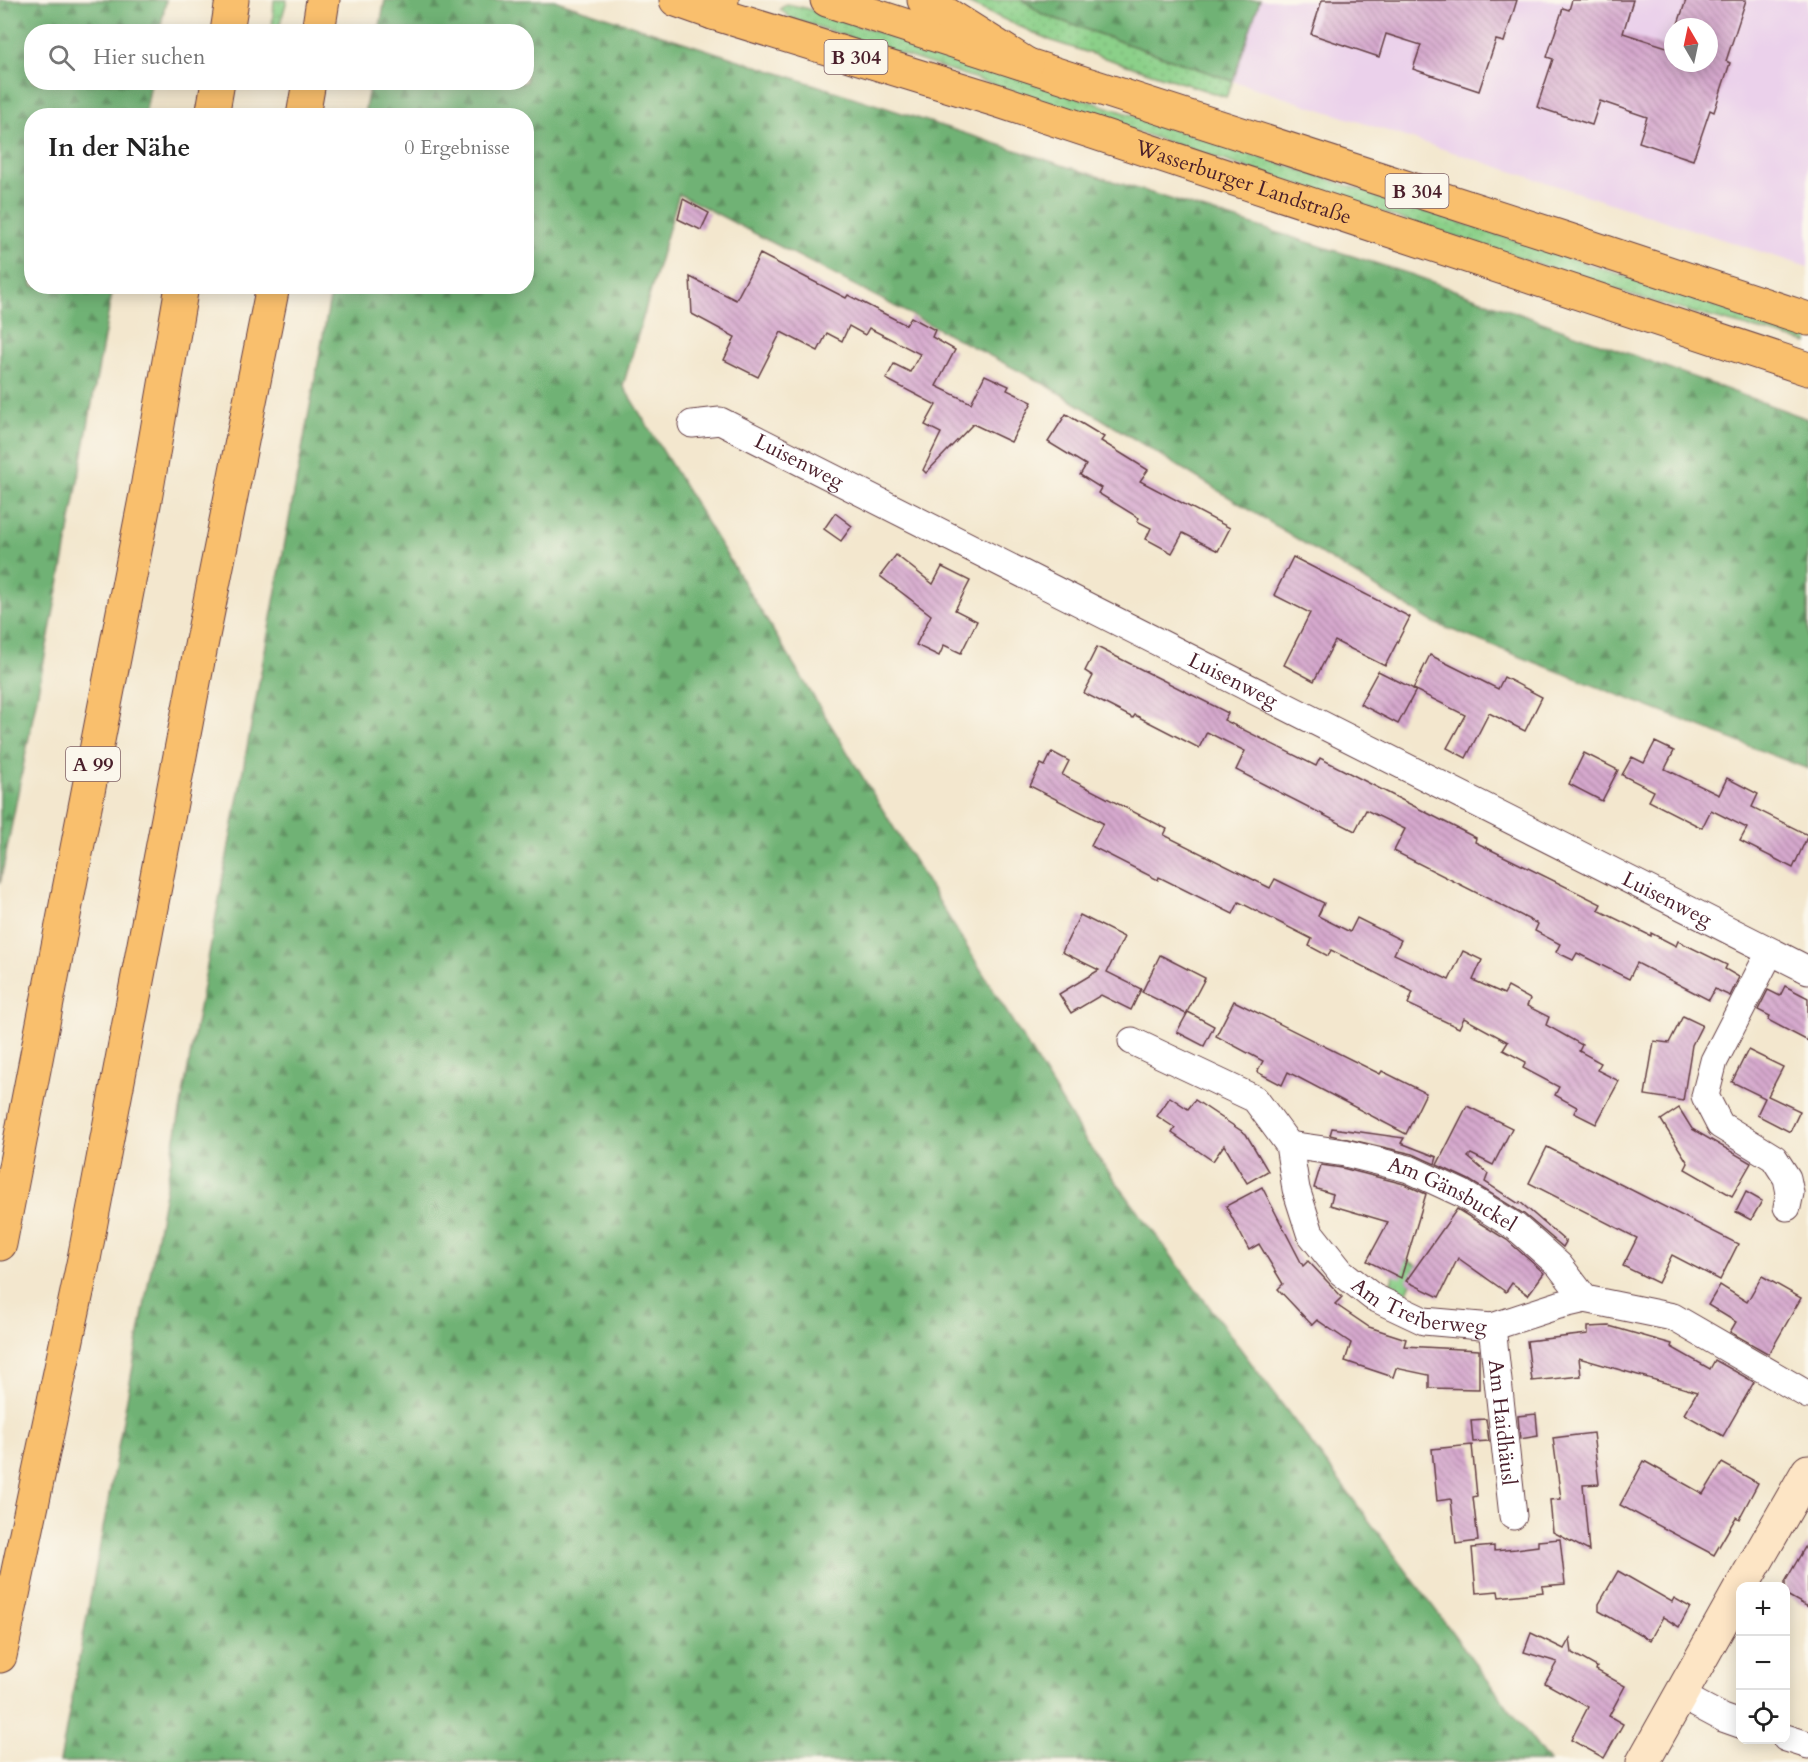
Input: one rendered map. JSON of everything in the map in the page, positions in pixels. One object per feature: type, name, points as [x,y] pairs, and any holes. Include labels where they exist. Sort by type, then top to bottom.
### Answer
[{"type":"main road","points":[[228,24],[232,0]]},
{"type":"main road","points":[[319,24],[323,0]]},
{"type":"main road","name":"Wasserburger Landstraße","points":[[676,0],[716,4],[999,101],[1808,369]]},
{"type":"main road","name":"B 304","points":[[827,0],[1808,319]]},
{"type":"main road","points":[[924,0],[1026,64]]},
{"type":"main road","points":[[213,108],[217,90]]},
{"type":"main road","points":[[304,108],[308,90]]},
{"type":"main road","name":"A 99","points":[[0,1244],[146,494],[181,294]]},
{"type":"main road","points":[[0,1656],[84,1259],[271,294]]},
{"type":"street","name":"Luisenweg","points":[[692,424],[720,421],[1808,970]]},
{"type":"street","points":[[1770,952],[1714,1061],[1705,1096],[1720,1125],[1774,1158],[1787,1178],[1790,1193],[1787,1207]]},
{"type":"street","name":"Am Treiberweg","points":[[1132,1041],[1255,1099],[1289,1145],[1296,1189],[1310,1233],[1341,1272],[1373,1297],[1424,1321],[1492,1327],[1585,1299],[1673,1317],[1808,1395]]},
{"type":"street","name":"Am Gänsbuckel","points":[[1289,1145],[1345,1153],[1409,1169],[1461,1193],[1516,1227],[1559,1264],[1585,1299]]},
{"type":"street","name":"Am Haidhäusl","points":[[1492,1327],[1514,1516]]},
{"type":"street","points":[[1744,1582],[1808,1471]]},
{"type":"street","points":[[1643,1762],[1736,1597]]},
{"type":"street","points":[[1680,1695],[1736,1723]]},
{"type":"street","points":[[1790,1740],[1808,1745]]},
{"type":"shaded area","points":[[1260,0],[1808,0],[1808,267],[1233,81]]},
{"type":"green space","points":[[0,0],[166,0],[161,24],[24,24],[24,90],[150,90],[146,108],[24,108],[24,294],[112,294],[64,559],[0,884]]},
{"type":"green space","points":[[274,0],[287,0],[280,24],[272,24]]},
{"type":"green space","points":[[385,0],[554,0],[1071,168],[1413,275],[1808,419],[1808,769],[1434,623],[1048,386],[679,194],[623,386],[1087,1143],[1549,1762],[60,1762],[331,294],[534,294],[534,108],[365,108],[369,90],[534,90],[534,24],[380,24]]},
{"type":"green space","points":[[961,0],[1023,0],[1042,14],[1233,81],[1226,97],[1052,41]]},
{"type":"green space","points":[[1023,0],[1260,0],[1233,81],[1042,14]]},
{"type":"green space","points":[[787,4],[1808,336],[1808,343],[1657,303],[791,18],[780,9]]},
{"type":"green space","points":[[1401,1258],[1419,1266],[1406,1294],[1389,1286]]},
{"type":"building","points":[[1322,0],[1517,0],[1504,42],[1496,40],[1479,91],[1413,69],[1421,45],[1386,34],[1379,57],[1311,34]]},
{"type":"building","points":[[1572,0],[1633,0],[1623,33],[1664,46],[1664,72],[1718,72],[1718,18],[1680,18],[1686,0],[1746,0],[1726,61],[1730,63],[1714,112],[1710,110],[1693,160],[1639,142],[1647,117],[1600,101],[1592,125],[1537,107],[1553,59],[1547,57],[1563,8],[1569,10]]},
{"type":"building","points":[[683,199],[709,213],[701,230],[678,219]]},
{"type":"building","points":[[760,254],[846,298],[848,295],[906,325],[911,317],[935,330],[932,337],[955,350],[936,386],[971,403],[985,375],[1009,386],[1007,390],[1032,402],[1011,442],[973,424],[926,473],[923,470],[941,433],[925,425],[936,405],[886,379],[894,364],[910,372],[920,354],[869,328],[865,335],[849,326],[842,341],[827,333],[818,351],[781,332],[758,377],[724,360],[735,337],[692,314],[690,277],[736,300]]},
{"type":"building","points":[[1066,414],[1104,437],[1101,441],[1148,470],[1140,481],[1230,528],[1218,551],[1183,533],[1172,553],[1146,539],[1151,528],[1137,521],[1139,518],[1098,493],[1101,488],[1080,475],[1086,465],[1048,442]]},
{"type":"building","points":[[835,513],[852,526],[841,541],[824,529]]},
{"type":"building","points":[[896,555],[933,584],[942,567],[970,581],[955,610],[977,621],[961,653],[944,645],[939,656],[916,645],[931,615],[880,576]]},
{"type":"building","points":[[1293,557],[1410,617],[1385,666],[1335,641],[1314,681],[1284,665],[1310,613],[1274,595]]},
{"type":"building","points":[[1097,647],[1228,713],[1224,720],[1316,766],[1320,758],[1476,838],[1475,842],[1601,904],[1598,910],[1651,936],[1651,933],[1676,946],[1678,941],[1727,965],[1725,969],[1739,977],[1730,996],[1715,989],[1709,1000],[1637,963],[1629,979],[1577,953],[1573,960],[1556,952],[1560,944],[1535,931],[1538,924],[1394,851],[1405,829],[1366,810],[1355,831],[1236,770],[1245,751],[1207,732],[1199,748],[1135,715],[1133,718],[1084,693],[1093,676],[1085,671]]},
{"type":"building","points":[[1430,655],[1498,689],[1504,677],[1542,697],[1525,731],[1489,713],[1466,758],[1447,748],[1465,715],[1413,689]]},
{"type":"building","points":[[1378,671],[1416,690],[1398,724],[1360,704]]},
{"type":"building","points":[[1655,742],[1674,751],[1665,769],[1719,795],[1727,778],[1758,794],[1752,807],[1808,835],[1793,868],[1740,841],[1747,828],[1711,810],[1702,828],[1649,801],[1654,791],[1622,775],[1632,757],[1644,763]]},
{"type":"building","points":[[1052,752],[1069,761],[1062,775],[1167,829],[1164,835],[1270,888],[1275,879],[1324,903],[1318,916],[1350,932],[1357,918],[1401,940],[1394,954],[1449,980],[1463,951],[1482,960],[1473,980],[1504,994],[1508,987],[1530,999],[1527,1006],[1549,1017],[1546,1025],[1582,1045],[1579,1051],[1601,1063],[1597,1070],[1619,1081],[1596,1124],[1574,1113],[1577,1107],[1555,1095],[1559,1087],[1523,1068],[1526,1062],[1503,1050],[1508,1042],[1464,1018],[1459,1028],[1408,1004],[1413,992],[1331,950],[1328,956],[1309,946],[1312,939],[1239,902],[1233,914],[1091,846],[1103,823],[1030,786],[1041,764],[1045,766]]},
{"type":"building","points":[[1584,753],[1618,770],[1602,801],[1569,784]]},
{"type":"building","points":[[1080,915],[1124,937],[1107,972],[1141,989],[1131,1010],[1101,995],[1071,1013],[1059,994],[1099,970],[1062,952]]},
{"type":"building","points":[[1160,955],[1205,978],[1186,1014],[1142,992]]},
{"type":"building","points":[[1785,986],[1808,998],[1808,1041],[1768,1020],[1770,1016],[1758,1010],[1768,990],[1780,996]]},
{"type":"building","points":[[1234,1001],[1380,1074],[1382,1071],[1426,1093],[1406,1134],[1288,1072],[1282,1085],[1257,1072],[1263,1061],[1216,1036]]},
{"type":"building","points":[[1188,1012],[1214,1026],[1204,1046],[1177,1032]]},
{"type":"building","points":[[1683,1016],[1702,1025],[1692,1045],[1683,1101],[1645,1095],[1654,1041],[1669,1043]]},
{"type":"building","points":[[1748,1050],[1783,1067],[1768,1096],[1800,1111],[1790,1132],[1757,1115],[1765,1098],[1732,1082]]},
{"type":"building","points":[[1170,1097],[1188,1109],[1195,1100],[1246,1134],[1268,1171],[1247,1183],[1224,1145],[1213,1161],[1172,1133],[1175,1128],[1157,1116]]},
{"type":"building","points":[[1467,1106],[1512,1128],[1493,1165],[1471,1154],[1468,1157],[1488,1174],[1485,1182],[1519,1204],[1520,1202],[1566,1242],[1563,1247],[1524,1214],[1469,1180],[1437,1165]]},
{"type":"building","points":[[1679,1108],[1692,1129],[1751,1163],[1732,1196],[1685,1169],[1688,1163],[1661,1120]]},
{"type":"building","points":[[1332,1128],[1404,1138],[1401,1143],[1437,1157],[1435,1164],[1413,1154],[1330,1135]]},
{"type":"building","points":[[1547,1147],[1738,1244],[1720,1280],[1672,1255],[1658,1283],[1623,1266],[1637,1238],[1529,1183]]},
{"type":"building","points":[[1321,1165],[1404,1184],[1426,1194],[1401,1278],[1367,1261],[1388,1222],[1330,1205],[1333,1194],[1314,1188]]},
{"type":"building","points":[[1262,1187],[1303,1266],[1308,1261],[1342,1297],[1335,1304],[1369,1327],[1406,1339],[1404,1346],[1479,1350],[1479,1389],[1429,1388],[1429,1375],[1396,1368],[1393,1377],[1345,1361],[1351,1343],[1317,1320],[1312,1325],[1278,1289],[1283,1284],[1259,1244],[1249,1250],[1226,1206]]},
{"type":"building","points":[[1746,1192],[1762,1201],[1751,1220],[1736,1212]]},
{"type":"building","points":[[1457,1209],[1507,1240],[1544,1273],[1528,1295],[1512,1283],[1506,1292],[1458,1258],[1439,1297],[1406,1281]]},
{"type":"building","points":[[1762,1276],[1801,1298],[1769,1354],[1730,1332],[1736,1322],[1708,1305],[1720,1285],[1747,1302]]},
{"type":"building","points":[[1609,1326],[1672,1344],[1671,1347],[1710,1369],[1715,1360],[1754,1382],[1723,1436],[1684,1414],[1697,1392],[1579,1358],[1581,1376],[1532,1381],[1527,1341],[1588,1334],[1588,1327]]},
{"type":"building","points":[[1536,1414],[1538,1436],[1520,1439],[1518,1416]]},
{"type":"building","points":[[1486,1419],[1489,1441],[1473,1442],[1471,1420]]},
{"type":"building","points":[[1593,1433],[1599,1484],[1583,1485],[1589,1551],[1553,1532],[1550,1500],[1561,1499],[1553,1438]]},
{"type":"building","points":[[1472,1445],[1477,1496],[1473,1497],[1478,1541],[1456,1544],[1451,1499],[1437,1501],[1432,1449]]},
{"type":"building","points":[[1644,1461],[1703,1494],[1722,1463],[1758,1483],[1739,1519],[1736,1517],[1714,1555],[1620,1505]]},
{"type":"building","points":[[1560,1539],[1565,1584],[1542,1586],[1543,1592],[1499,1597],[1498,1591],[1476,1593],[1472,1548],[1494,1546],[1494,1551],[1516,1549],[1538,1546],[1538,1541]]},
{"type":"building","points":[[1808,1542],[1808,1607],[1790,1597],[1790,1582],[1785,1582]]},
{"type":"building","points":[[1618,1571],[1672,1602],[1674,1598],[1690,1607],[1679,1627],[1663,1617],[1650,1640],[1599,1611],[1599,1604]]},
{"type":"building","points":[[1531,1633],[1564,1649],[1570,1638],[1572,1653],[1625,1686],[1609,1716],[1623,1724],[1604,1758],[1571,1740],[1588,1707],[1545,1683],[1557,1662],[1524,1652]]}]
